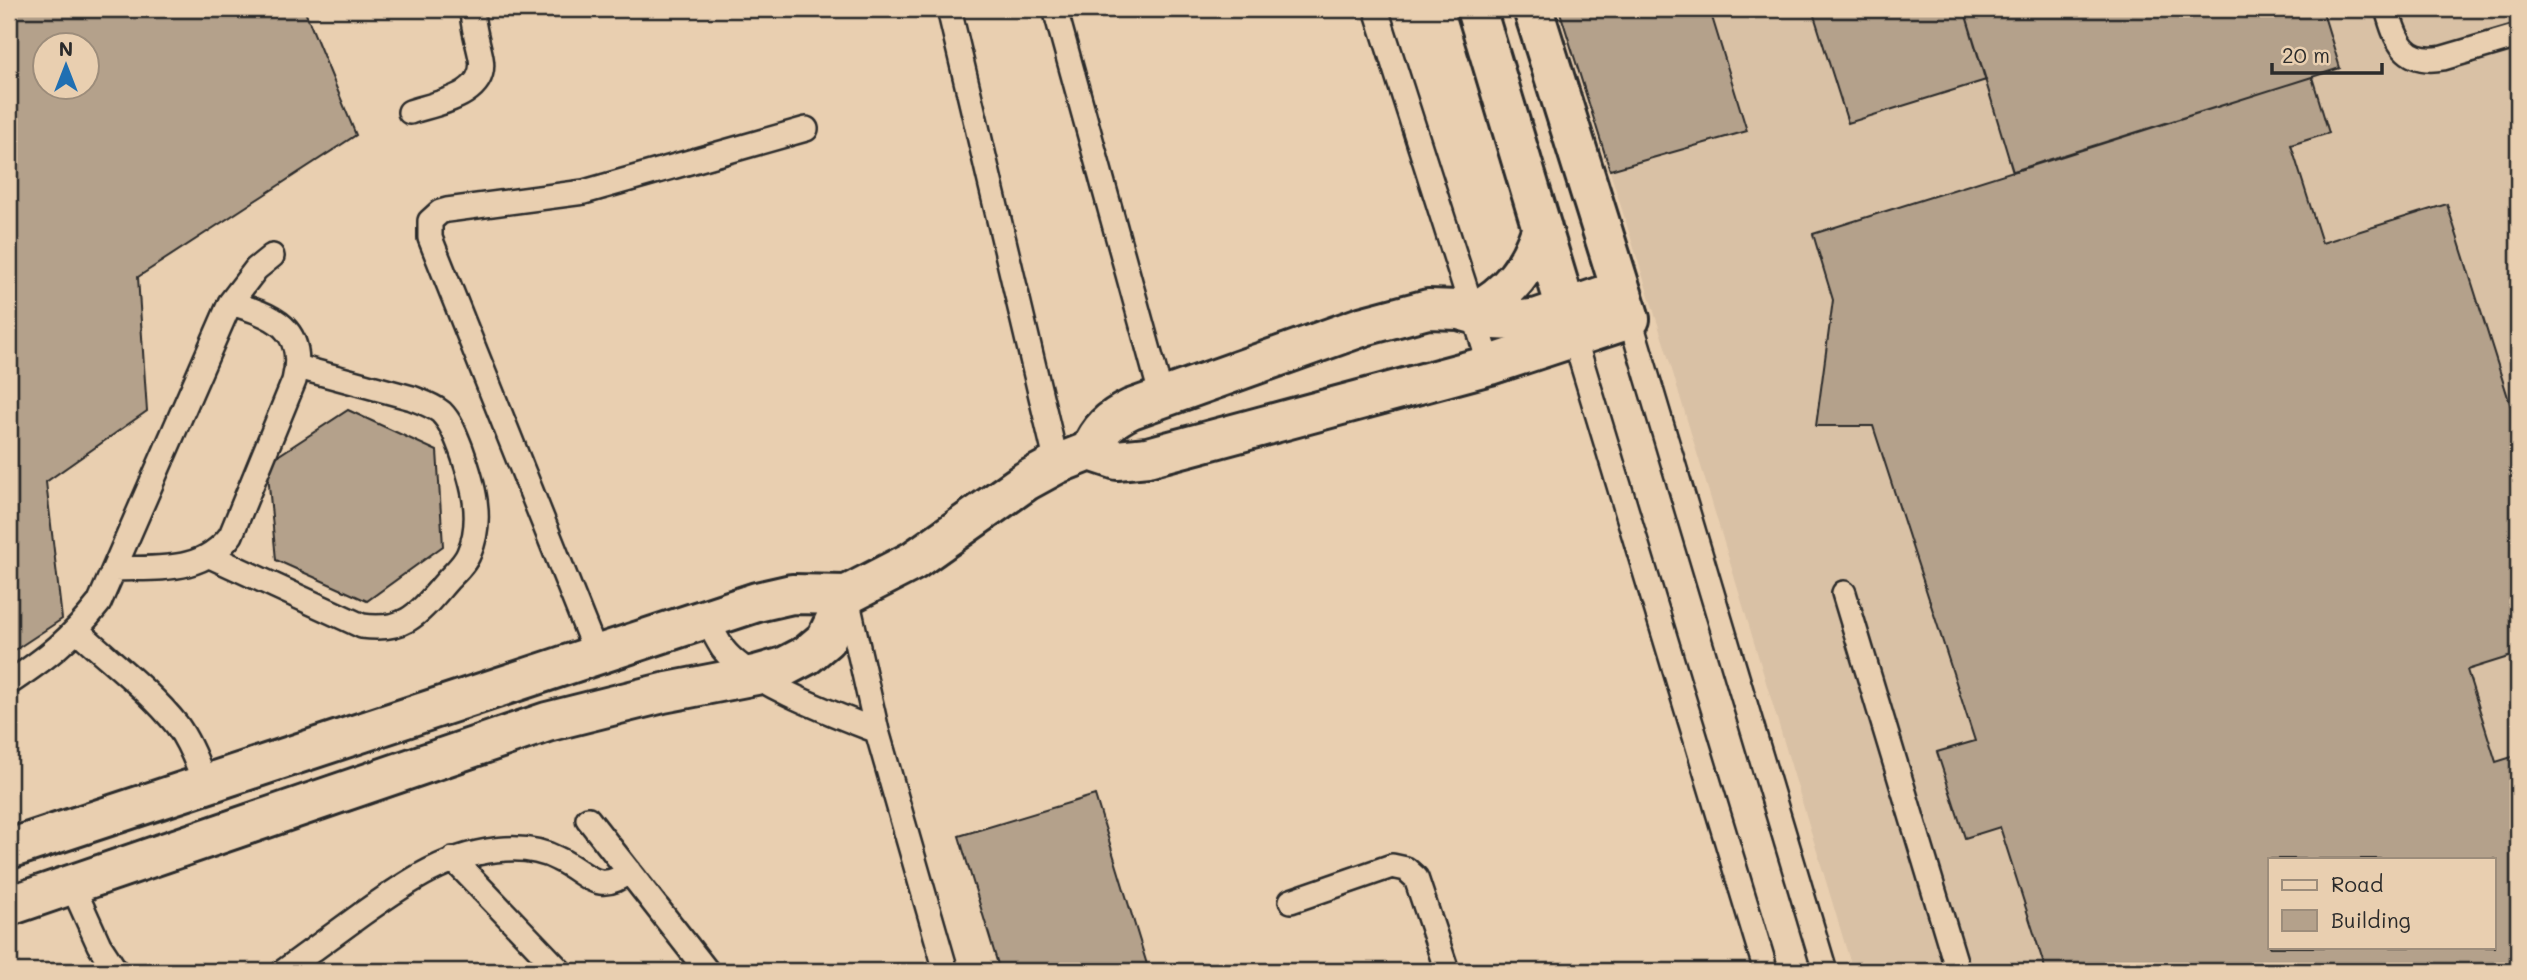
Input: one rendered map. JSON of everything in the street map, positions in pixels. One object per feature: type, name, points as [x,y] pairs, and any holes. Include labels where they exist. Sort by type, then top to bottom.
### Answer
[{"type":"street","points":[[1476,9],[1571,323]]},
{"type":"street","points":[[1073,458],[1117,460],[1148,457],[1490,365],[1571,323],[1625,304],[1533,9]]},
{"type":"street","points":[[1472,313],[1492,302],[1517,279],[1535,250],[1542,228]]},
{"type":"street","points":[[9,849],[757,601],[792,594],[847,595],[913,561],[1007,494],[1073,458],[1117,416],[1364,326],[1428,309],[1445,308],[1495,320],[1538,318],[1571,323]]},
{"type":"street","points":[[9,906],[547,722],[663,693],[756,675],[796,661],[826,639],[847,595]]},
{"type":"lane","points":[[410,112],[464,93],[478,80],[482,63],[472,9]]},
{"type":"lane","points":[[949,9],[1073,458]]},
{"type":"lane","points":[[1055,9],[1162,398]]},
{"type":"lane","points":[[1376,9],[1490,365]]},
{"type":"lane","points":[[2386,9],[2399,44],[2419,58],[2443,58],[2518,36]]},
{"type":"lane","points":[[597,656],[430,238],[430,221],[440,212],[447,210],[559,197],[607,186],[806,129]]},
{"type":"lane","points":[[9,683],[48,657],[78,631],[99,603],[230,303],[256,269],[272,256]]},
{"type":"lane","points":[[114,569],[181,565],[210,556],[230,535],[295,381],[298,367],[297,352],[289,334],[278,321],[262,312],[230,303]]},
{"type":"lane","points":[[1625,304],[1825,971]]},
{"type":"lane","points":[[1571,323],[1764,971]]},
{"type":"lane","points":[[210,556],[362,626],[380,629],[398,625],[420,612],[469,555],[474,535],[476,497],[457,438],[451,424],[441,413],[412,398],[298,367]]},
{"type":"lane","points":[[1844,593],[1958,971]]},
{"type":"lane","points":[[847,595],[877,731],[946,971]]},
{"type":"lane","points":[[706,620],[724,649],[756,675],[821,708],[877,731]]},
{"type":"lane","points":[[78,631],[177,726],[193,752],[205,784]]},
{"type":"lane","points":[[588,819],[707,971]]},
{"type":"lane","points":[[284,971],[402,886],[427,870],[453,859],[480,852],[524,850],[556,857],[588,879],[599,882],[611,882],[629,871]]},
{"type":"lane","points":[[453,859],[560,971]]},
{"type":"lane","points":[[1291,901],[1392,866],[1406,869],[1416,878],[1447,971]]},
{"type":"lane","points":[[72,885],[99,945],[116,971]]},
{"type":"shaded area","points":[[1559,9],[2518,9],[2518,971],[1853,971],[1666,350]]},
{"type":"building","points":[[9,9],[304,9],[356,135],[138,277],[147,411],[46,482],[62,619],[9,654]]},
{"type":"building","points":[[1559,9],[1737,9],[1712,17],[1747,131],[1610,170]]},
{"type":"building","points":[[1812,9],[1964,9],[1986,80],[1848,123]]},
{"type":"building","points":[[1964,9],[2322,9],[2340,68],[2013,172]]},
{"type":"building","points":[[2312,77],[2329,133],[2291,145],[2322,243],[2447,204],[2518,429],[2518,654],[2467,670],[2496,762],[2518,755],[2518,971],[2046,971],[2000,827],[1965,838],[1937,752],[1975,741],[1873,426],[1816,426],[1833,300],[1813,234]]},
{"type":"building","points":[[348,410],[437,451],[443,546],[367,601],[276,560],[267,463]]},
{"type":"building","points":[[1095,795],[1149,971],[1000,971],[959,836]]}]
